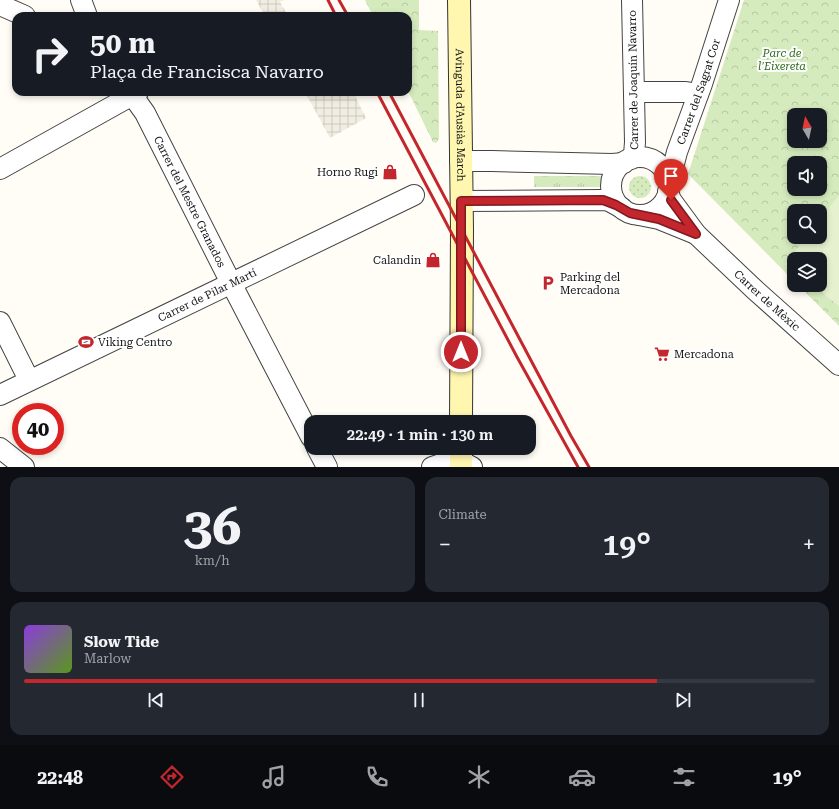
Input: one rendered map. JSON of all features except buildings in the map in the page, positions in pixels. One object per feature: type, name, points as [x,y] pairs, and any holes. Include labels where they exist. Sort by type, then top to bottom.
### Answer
[{"type":"street","name":"Avinguda d'Ausiàs March","points":[[459,0],[461,415]]},
{"type":"street","name":"Carrer de Joaquín Navarro","points":[[627,161],[635,150],[632,0]]},
{"type":"street","name":"Carrer del Sagrat Cor","points":[[669,187],[677,152],[729,0]]},
{"type":"street","points":[[0,5],[16,12]]},
{"type":"street","points":[[634,92],[686,92],[698,94]]},
{"type":"street","points":[[0,169],[129,96]]},
{"type":"street","name":"Carrer del Mestre Granados","points":[[136,96],[231,284],[304,423]]},
{"type":"street","points":[[460,161],[612,164],[640,158],[648,159],[656,162],[662,168],[667,175],[669,187],[661,206],[648,214],[631,212],[615,200],[612,194],[611,185],[613,176],[617,168],[627,161]]},
{"type":"street","name":"Carrer de Mèxic","points":[[669,187],[671,200],[696,234],[754,289],[839,365]]},
{"type":"street","name":"Carrer de Pilar Martí","points":[[0,395],[414,194]]},
{"type":"street","name":"Carrer de Mèxic","points":[[461,201],[603,200],[631,212],[659,219],[696,234]]},
{"type":"street","points":[[0,322],[30,380]]},
{"type":"street","points":[[0,448],[24,467]]},
{"type":"street","points":[[321,455],[327,467]]},
{"type":"street","points":[[432,467],[450,461],[464,461]]},
{"type":"green space","points":[[365,0],[419,0],[419,30],[438,31],[439,139],[436,143],[433,142],[410,96],[412,96],[412,12],[371,12]]},
{"type":"green space","name":"Parc de l'Eixereta","points":[[744,0],[839,0],[839,326],[805,292],[827,292],[827,252],[787,252],[787,274],[688,174]]},
{"type":"green space","points":[[534,176],[601,176],[604,179],[604,186],[534,187]]},
{"type":"green space","points":[[640,176],[648,179],[651,187],[648,195],[640,198],[632,195],[629,187],[632,179]]},
{"type":"green space","points":[[839,195],[839,306],[821,292],[827,292],[827,252],[794,252],[801,244],[827,244],[827,211]]},
{"type":"shaded area","points":[[256,0],[284,0],[280,2],[286,12],[263,12]]},
{"type":"shaded area","points":[[307,96],[355,96],[366,118],[330,138]]},
{"type":"railway","points":[[328,0],[334,12]]},
{"type":"railway","points":[[339,0],[346,12]]},
{"type":"railway","points":[[379,96],[517,357],[578,467]]},
{"type":"railway","points":[[391,96],[571,436],[589,467]]},
{"type":"place","name":"Horno Rugi","points":[[390,172]]},
{"type":"place","name":"Calandin","points":[[433,260]]},
{"type":"place","name":"Parking del Mercadona","points":[[548,283]]},
{"type":"place","name":"Viking Centro","points":[[86,342]]},
{"type":"place","name":"Mercadona","points":[[662,354]]},
{"type":"route","points":[[461,352],[461,201],[603,200],[630,213],[659,219],[696,234],[671,200]]}]
